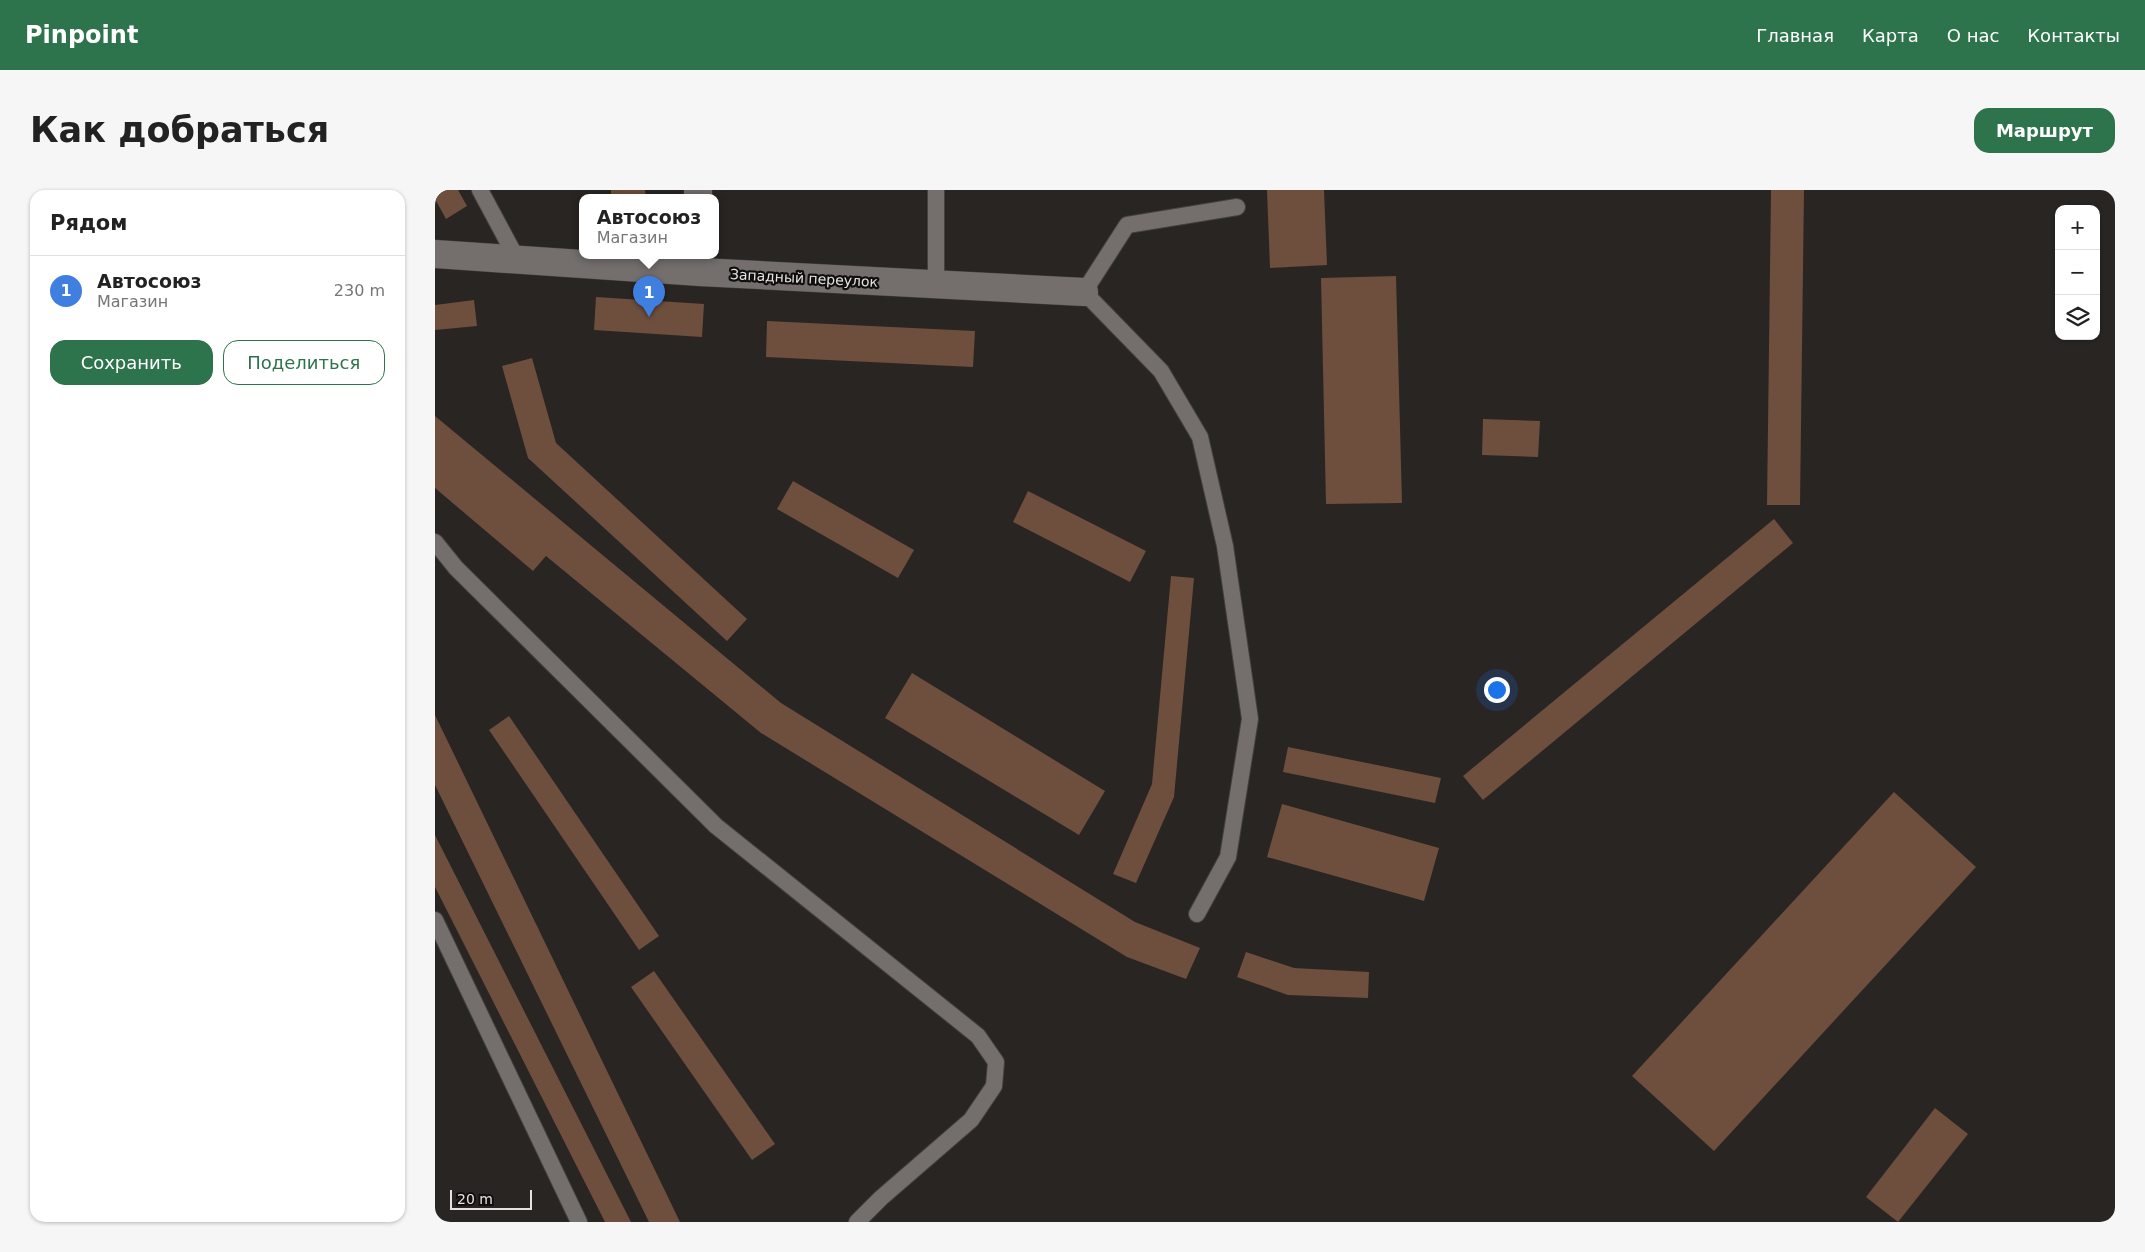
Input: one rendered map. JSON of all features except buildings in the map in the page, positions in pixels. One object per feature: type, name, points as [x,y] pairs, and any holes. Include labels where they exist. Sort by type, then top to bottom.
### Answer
[{"type":"street","name":"Западный переулок","points":[[435,254],[517,259],[700,264],[936,285],[1084,292]]},
{"type":"lane","points":[[480,190],[517,259]]},
{"type":"lane","points":[[936,190],[936,285]]},
{"type":"lane","points":[[1197,914],[1228,857],[1250,719],[1225,546],[1199,437],[1161,371],[1084,292],[1127,224],[1237,208]]},
{"type":"lane","points":[[435,542],[454,566],[717,826],[978,1036],[996,1062],[994,1086],[971,1120],[881,1198],[857,1222]]},
{"type":"lane","points":[[437,924],[579,1222]]},
{"type":"place","name":"Автосоюз","points":[[649,317]]}]
